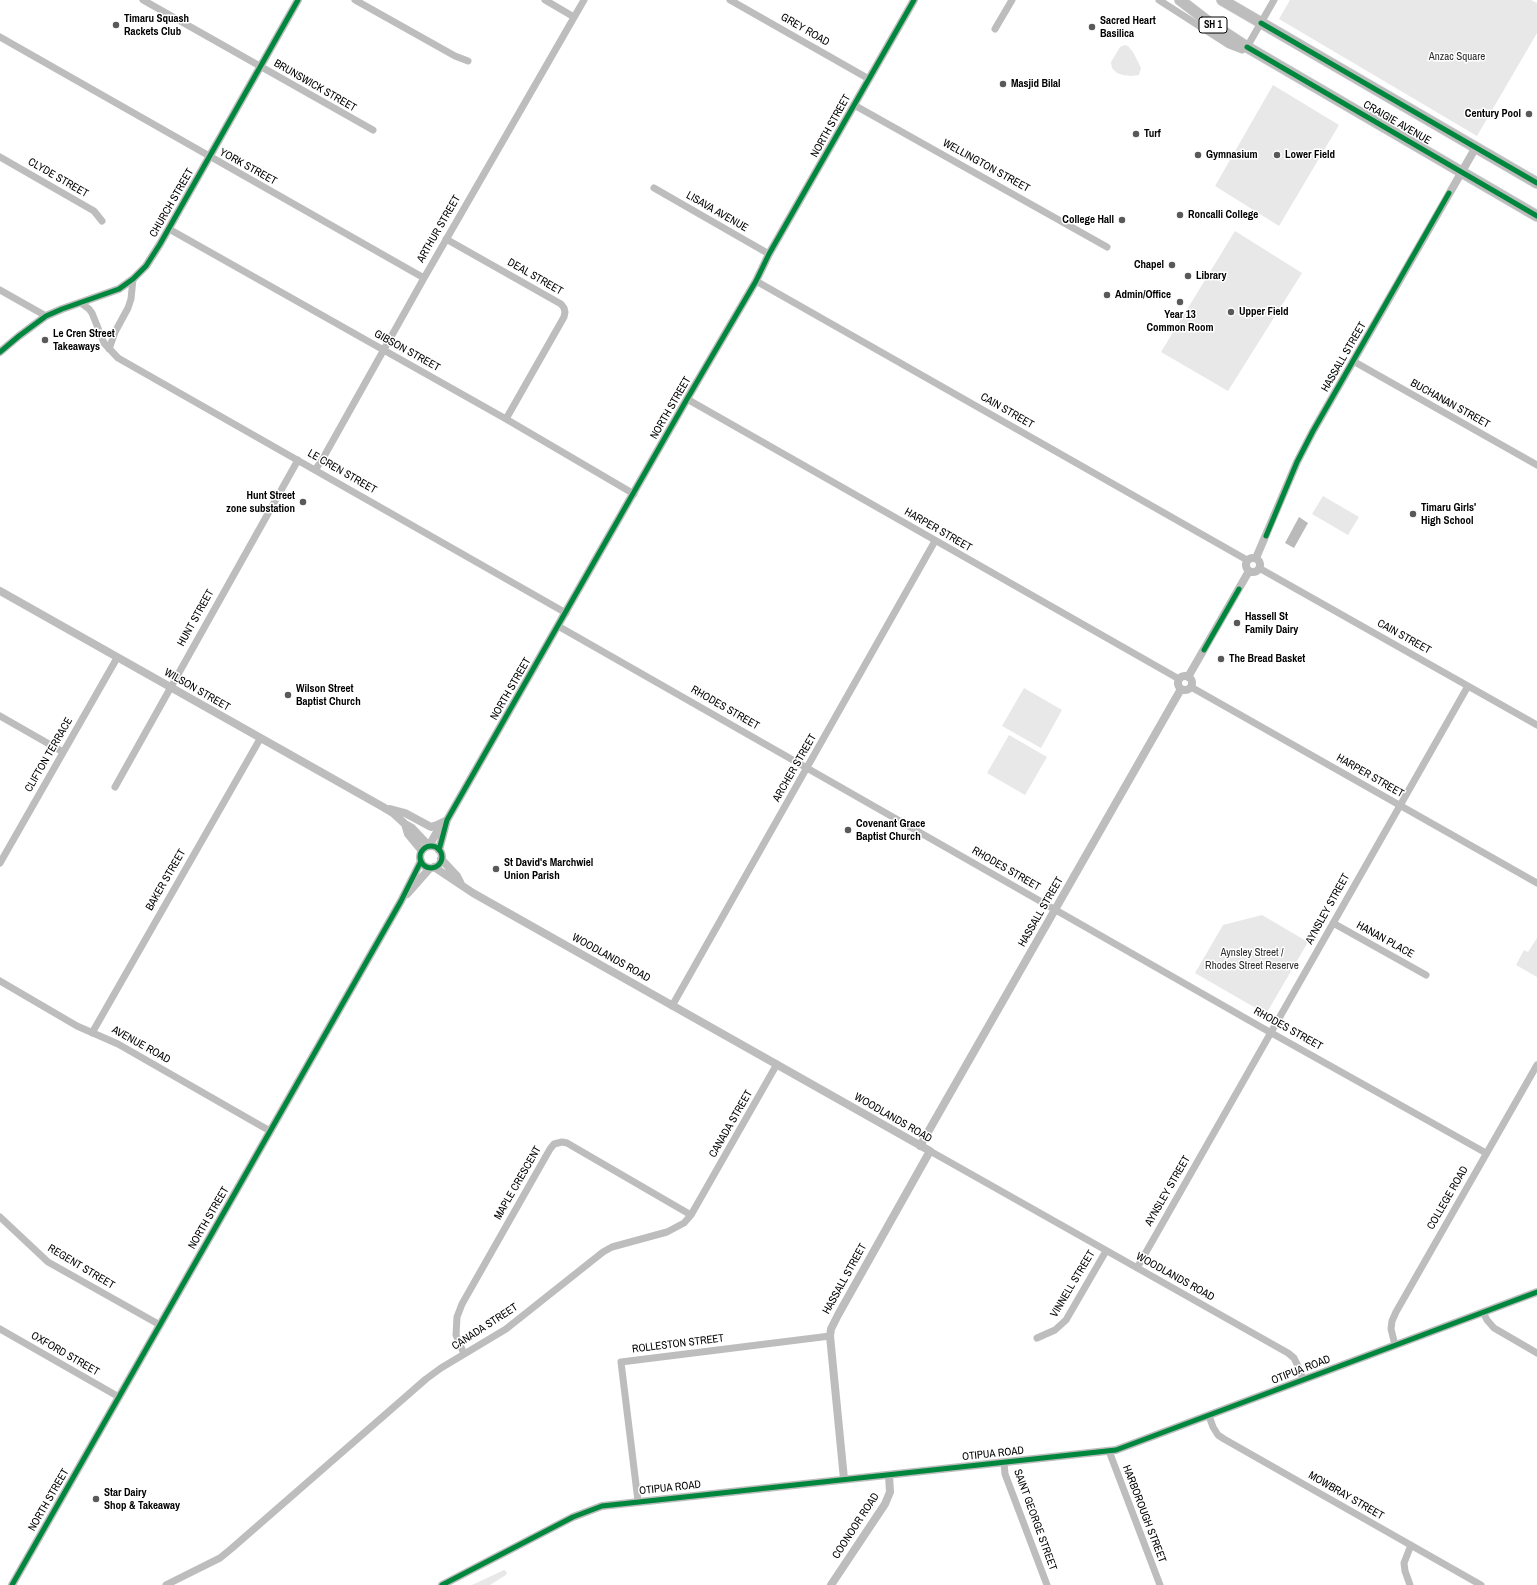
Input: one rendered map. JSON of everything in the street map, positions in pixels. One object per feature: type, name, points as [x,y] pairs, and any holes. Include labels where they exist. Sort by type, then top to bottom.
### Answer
[{"type":"highway","name":"CRAIGIE AVENUE","points":[[1180,0],[1206,20],[1248,47],[1537,216]]},
{"type":"highway","name":"CRAIGIE AVENUE","points":[[1222,0],[1537,183]]},
{"type":"street","name":"BRUNSWICK STREET","points":[[143,0],[373,130]]},
{"type":"street","name":"CHURCH STREET","points":[[0,352],[46,316],[111,292],[133,279],[153,256],[298,0]]},
{"type":"street","points":[[355,0],[455,56],[468,61]]},
{"type":"street","points":[[545,0],[574,17]]},
{"type":"street","name":"ARTHUR STREET","points":[[315,470],[584,0]]},
{"type":"street","name":"GREY ROAD","points":[[730,0],[869,79]]},
{"type":"street","name":"NORTH STREET","points":[[427,848],[438,830],[446,823],[687,399],[756,281],[769,254],[914,0]]},
{"type":"street","points":[[995,29],[1012,0]]},
{"type":"street","points":[[1159,0],[1235,48],[1242,50],[1248,47],[1274,0]]},
{"type":"street","name":"YORK STREET","points":[[0,37],[424,278]]},
{"type":"street","name":"WELLINGTON STREET","points":[[854,104],[1107,247]]},
{"type":"street","name":"HASSALL STREET","points":[[1256,558],[1297,462],[1313,431],[1476,147]]},
{"type":"street","name":"CLYDE STREET","points":[[0,157],[94,211],[102,222]]},
{"type":"street","name":"LISAVA AVENUE","points":[[654,188],[769,254]]},
{"type":"street","name":"GIBSON STREET","points":[[169,229],[506,419],[634,494]]},
{"type":"street","name":"DEAL STREET","points":[[446,239],[561,304],[566,312],[506,419]]},
{"type":"street","points":[[109,349],[115,332],[128,308],[131,299],[133,279]]},
{"type":"street","name":"CAIN STREET","points":[[756,281],[1247,560]]},
{"type":"street","points":[[0,290],[46,316]]},
{"type":"street","name":"LE CREN STREET","points":[[80,303],[89,309],[102,338],[109,349],[118,358],[566,613]]},
{"type":"street","name":"BUCHANAN STREET","points":[[1353,362],[1537,465]]},
{"type":"street","name":"HARPER STREET","points":[[687,399],[1179,679]]},
{"type":"street","name":"HUNT STREET","points":[[115,787],[298,460]]},
{"type":"street","name":"ARCHER STREET","points":[[672,1006],[935,541]]},
{"type":"street","points":[[1251,557],[1256,558],[1260,563],[1259,568],[1254,572],[1249,571],[1246,567],[1247,560],[1251,557]]},
{"type":"street","name":"CAIN STREET","points":[[1259,568],[1537,726]]},
{"type":"street","points":[[1188,677],[1249,571]]},
{"type":"street","name":"WILSON STREET","points":[[0,591],[393,813],[405,824],[408,834],[427,848]]},
{"type":"street","name":"RHODES STREET","points":[[558,626],[1271,1033],[1486,1153]]},
{"type":"street","name":"CLIFTON TERRACE","points":[[0,863],[117,658]]},
{"type":"street","points":[[1182,676],[1188,677],[1192,682],[1191,687],[1185,691],[1181,689],[1177,684],[1179,679],[1182,676]]},
{"type":"street","name":"AYNSLEY STREET","points":[[1137,1268],[1468,686]]},
{"type":"street","name":"HARPER STREET","points":[[1191,687],[1537,883]]},
{"type":"street","name":"HASSALL STREET","points":[[920,1146],[1181,689]]},
{"type":"street","points":[[0,716],[63,752]]},
{"type":"street","name":"BAKER STREET","points":[[92,1033],[260,739]]},
{"type":"street","name":"WILSON STREET","points":[[383,807],[405,813],[431,827],[446,823]]},
{"type":"street","name":"NORTH STREET","points":[[439,850],[444,837],[446,823]]},
{"type":"street","points":[[435,847],[439,850],[441,859],[440,862],[432,867],[424,866],[421,861],[427,848],[435,847]]},
{"type":"street","name":"WOODLANDS ROAD","points":[[441,859],[457,876],[461,884]]},
{"type":"street","name":"NORTH STREET","points":[[15,1584],[401,901],[421,861]]},
{"type":"street","name":"NORTH STREET","points":[[401,901],[432,867]]},
{"type":"street","name":"WOODLANDS ROAD","points":[[432,867],[473,893],[672,1006],[1288,1353],[1294,1358],[1303,1379]]},
{"type":"street","name":"HANAN PLACE","points":[[1333,923],[1426,975]]},
{"type":"street","name":"AVENUE ROAD","points":[[0,982],[77,1026],[118,1044],[270,1131]]},
{"type":"street","name":"CANADA STREET","points":[[166,1585],[220,1558],[231,1550],[426,1379],[510,1325],[603,1252],[612,1247],[667,1232],[684,1223],[691,1215],[777,1064]]},
{"type":"street","name":"COLLEGE ROAD","points":[[1395,1345],[1391,1329],[1392,1321],[1537,1065]]},
{"type":"street","name":"MAPLE CRESCENT","points":[[464,1354],[456,1335],[457,1316],[462,1304],[554,1144],[562,1142],[567,1143],[691,1215]]},
{"type":"street","name":"HASSALL STREET","points":[[844,1479],[830,1336],[838,1315],[930,1151]]},
{"type":"street","name":"REGENT STREET","points":[[0,1217],[48,1262],[160,1325]]},
{"type":"street","name":"VINNELL STREET","points":[[1037,1338],[1055,1330],[1066,1320],[1106,1251]]},
{"type":"street","name":"OTIPUA ROAD","points":[[442,1585],[583,1512],[602,1506],[1004,1463],[1109,1451],[1125,1447],[1537,1292]]},
{"type":"street","points":[[1484,1312],[1487,1320],[1494,1328],[1537,1353]]},
{"type":"street","name":"OXFORD STREET","points":[[0,1329],[119,1398]]},
{"type":"street","name":"ROLLESTON STREET","points":[[638,1501],[621,1362],[830,1336]]},
{"type":"street","name":"MOWBRAY STREET","points":[[1209,1416],[1213,1427],[1224,1439],[1481,1585]]},
{"type":"street","name":"HARBOROUGH STREET","points":[[1109,1451],[1160,1585]]},
{"type":"street","name":"SAINT GEORGE STREET","points":[[1004,1463],[1005,1474],[1047,1585]]},
{"type":"street","name":"COONOOR ROAD","points":[[831,1585],[885,1504],[890,1492],[889,1475]]},
{"type":"street","points":[[1410,1585],[1404,1563],[1411,1545]]},
{"type":"green space","name":"Anzac Square","points":[[1290,0],[1531,0],[1537,3],[1537,33],[1477,136],[1279,19]]},
{"type":"green space","points":[[1125,45],[1128,46],[1133,52],[1141,68],[1139,75],[1123,75],[1117,73],[1112,68],[1111,62],[1120,47]]},
{"type":"green space","name":"Lower Field","points":[[1273,85],[1339,125],[1279,226],[1215,186]]},
{"type":"green space","name":"Upper Field","points":[[1235,231],[1302,273],[1228,391],[1161,352]]},
{"type":"green space","points":[[1323,496],[1359,517],[1348,535],[1312,514]]},
{"type":"green space","points":[[1024,688],[1062,710],[1041,748],[1002,726]]},
{"type":"green space","points":[[1009,735],[1047,757],[1025,795],[987,773]]},
{"type":"green space","name":"Aynsley Street / Rhodes Street Reserve","points":[[1262,915],[1308,942],[1266,1014],[1195,973],[1223,925]]},
{"type":"green space","points":[[1537,938],[1537,977],[1516,965],[1524,950],[1528,952]]},
{"type":"green space","points":[[504,1570],[507,1572],[506,1575],[490,1585],[472,1585]]},
{"type":"shaded area","points":[[1299,517],[1308,523],[1294,548],[1285,543]]},
{"type":"cycle path","points":[[0,352],[46,316],[119,289],[133,279],[146,266],[160,244],[298,0]]},
{"type":"cycle path","points":[[439,850],[447,820],[756,281],[769,254],[914,0]]},
{"type":"cycle path","points":[[1261,23],[1537,183]]},
{"type":"cycle path","points":[[1247,47],[1537,216]]},
{"type":"cycle path","points":[[1266,536],[1297,462],[1313,431],[1449,193]]},
{"type":"cycle path","points":[[1204,650],[1239,589]]},
{"type":"cycle path","points":[[431,846],[435,847],[441,853],[442,857],[441,861],[435,867],[431,868],[427,867],[421,861],[420,857],[421,853],[427,847],[431,846]]},
{"type":"cycle path","points":[[12,1585],[401,901],[421,861]]},
{"type":"cycle path","points":[[442,1585],[573,1517],[602,1506],[1116,1450],[1537,1292]]},
{"type":"place","name":"Timaru Squash Rackets Club","points":[[116,25]]},
{"type":"place","name":"Sacred Heart Basilica","points":[[1092,27]]},
{"type":"place","name":"Masjid Bilal","points":[[1003,84]]},
{"type":"place","name":"Century Pool","points":[[1529,114]]},
{"type":"place","name":"Turf","points":[[1136,134]]},
{"type":"place","name":"Gymnasium","points":[[1198,155]]},
{"type":"place","name":"Lower Field","points":[[1277,155]]},
{"type":"place","name":"Roncalli College","points":[[1180,215]]},
{"type":"place","name":"College Hall","points":[[1122,220]]},
{"type":"place","name":"Chapel","points":[[1172,265]]},
{"type":"place","name":"Library","points":[[1188,276]]},
{"type":"place","name":"Admin/Office","points":[[1107,295]]},
{"type":"place","name":"Year 13 Common Room","points":[[1180,302]]},
{"type":"place","name":"Upper Field","points":[[1231,312]]},
{"type":"place","name":"Le Cren Street Takeaways","points":[[45,340]]},
{"type":"place","name":"Hunt Street zone substation","points":[[303,502]]},
{"type":"place","name":"Timaru Girls' High School","points":[[1413,514]]},
{"type":"place","name":"Hassell St Family Dairy","points":[[1237,623]]},
{"type":"place","name":"The Bread Basket","points":[[1221,659]]},
{"type":"place","name":"Wilson Street Baptist Church","points":[[288,695]]},
{"type":"place","name":"Covenant Grace Baptist Church","points":[[848,830]]},
{"type":"place","name":"St David's Marchwiel Union Parish","points":[[496,869]]},
{"type":"place","name":"Star Dairy Shop & Takeaway","points":[[96,1499]]}]
